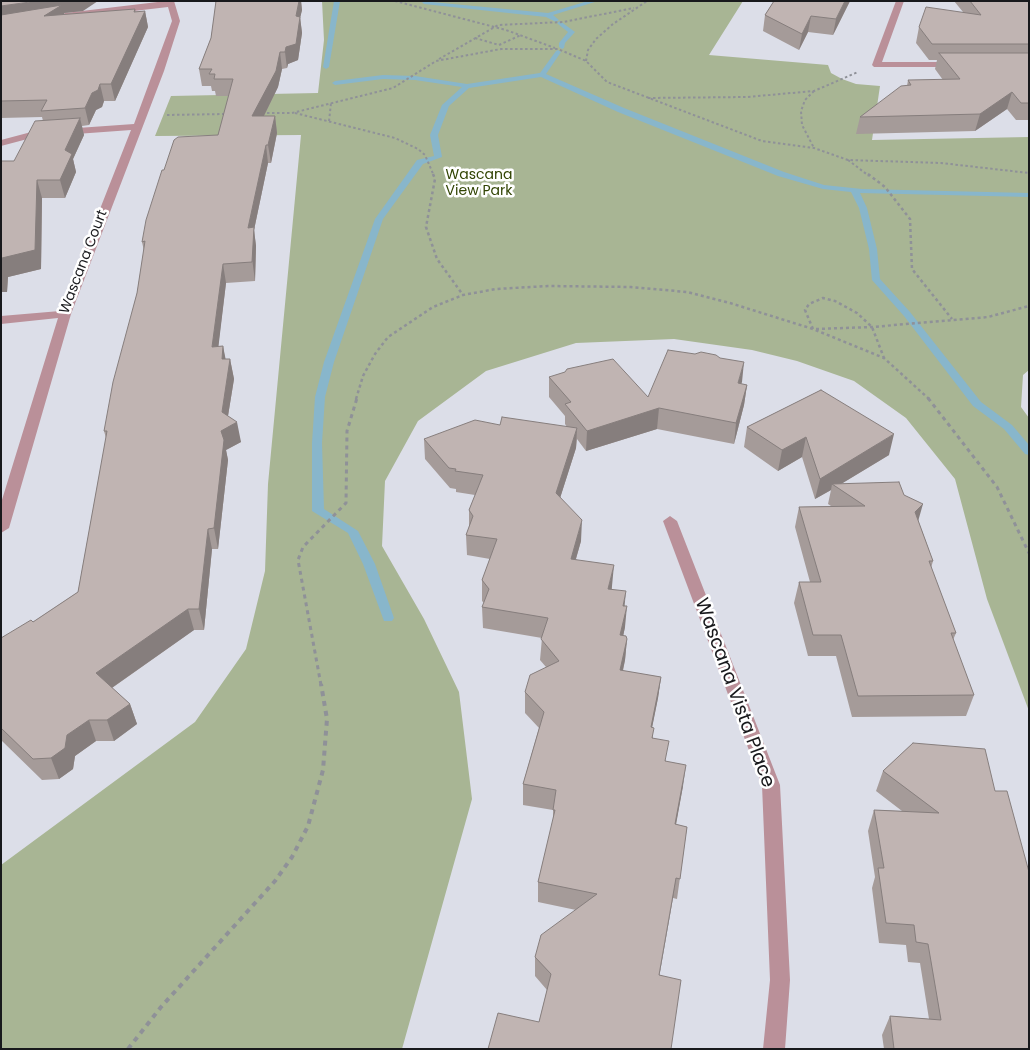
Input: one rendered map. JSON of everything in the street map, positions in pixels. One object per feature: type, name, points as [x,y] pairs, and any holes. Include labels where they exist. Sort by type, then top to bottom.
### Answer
[{"type":"street","points":[[900,1],[877,65],[972,65]]},
{"type":"street","points":[[57,18],[170,3]]},
{"type":"street","name":"Wascana Court","points":[[1,528],[64,314],[176,21],[170,3]]},
{"type":"street","points":[[1,143],[35,134],[136,127]]},
{"type":"street","points":[[1,320],[64,314]]},
{"type":"street","name":"Wascana Vista Place","points":[[670,521],[771,785],[780,980],[774,1049]]},
{"type":"path","points":[[395,1],[521,35],[558,49],[586,61],[607,82],[740,134],[778,144],[814,148],[848,160],[885,187],[895,197],[910,219],[912,270],[952,319]]},
{"type":"path","points":[[586,61],[588,50],[596,39],[634,8],[647,1]]},
{"type":"path","points":[[254,114],[292,113],[393,88],[492,27],[563,22],[634,8]]},
{"type":"path","points":[[474,38],[499,45],[521,35]]},
{"type":"path","points":[[499,45],[501,49]]},
{"type":"path","points":[[436,61],[501,49],[558,49]]},
{"type":"path","points":[[646,98],[746,97],[814,91],[877,65]]},
{"type":"path","points":[[814,91],[805,100],[802,111],[802,125],[814,148]]},
{"type":"path","points":[[329,122],[331,103]]},
{"type":"path","points":[[292,113],[395,138],[418,148],[425,155],[435,179],[426,227],[437,259],[463,296]]},
{"type":"path","points":[[141,115],[226,114]]},
{"type":"path","points":[[848,160],[941,162],[1029,174]]},
{"type":"path","points":[[128,1049],[161,1007],[275,881],[292,857],[308,826],[317,799],[323,770],[327,719],[298,560],[303,547],[346,503],[347,431],[353,403],[363,376],[375,354],[388,337],[414,318],[463,296],[496,290],[548,286],[687,292],[730,303],[813,329],[884,358],[924,394],[997,488],[1029,553]]},
{"type":"path","points":[[813,329],[805,310],[814,300],[823,298],[846,306],[872,327],[884,358]]},
{"type":"path","points":[[813,329],[903,325],[988,317],[1029,306]]},
{"type":"green space","name":"Wascana View Park","points":[[322,1],[743,1],[709,55],[828,65],[831,73],[842,79],[856,84],[880,86],[872,140],[1029,137],[1029,370],[1023,375],[1021,407],[1029,418],[1029,711],[987,599],[955,479],[906,418],[854,381],[797,361],[752,350],[674,339],[576,343],[486,371],[418,421],[385,481],[382,546],[424,619],[459,692],[472,799],[402,1049],[1,1049],[1,865],[195,722],[246,649],[265,571],[268,484],[301,135],[155,136],[171,96],[318,93],[324,40]]},
{"type":"building","points":[[1,1],[37,1],[1,6]]},
{"type":"building","points":[[216,1],[299,1],[296,16],[300,17],[296,44],[286,47],[285,52],[280,52],[276,71],[252,116],[275,116],[268,145],[266,145],[248,228],[254,227],[252,262],[223,264],[212,347],[223,346],[222,359],[230,359],[222,412],[237,422],[221,431],[224,440],[214,528],[208,529],[199,609],[188,609],[96,673],[130,704],[107,720],[89,720],[67,735],[65,748],[51,758],[33,759],[1,728],[1,638],[31,620],[33,622],[78,592],[107,431],[104,431],[113,382],[137,293],[145,241],[142,242],[146,220],[174,140],[178,137],[218,135],[233,79],[214,79],[215,74],[209,74],[212,69],[199,69],[211,38]]},
{"type":"building","points":[[774,1],[845,1],[836,19],[811,16],[802,34],[765,15]]},
{"type":"building","points":[[970,1],[1029,1],[1029,44],[932,44],[919,27],[926,7],[981,15]]},
{"type":"building","points":[[62,5],[44,16],[135,9],[134,12],[145,11],[111,84],[100,84],[98,90],[92,93],[85,108],[41,111],[47,100],[1,101],[1,15]]},
{"type":"building","points":[[939,53],[1029,53],[1029,103],[1021,103],[1012,92],[980,114],[860,117],[901,86],[911,85],[908,80],[960,79]]},
{"type":"building","points":[[80,118],[65,150],[72,154],[60,180],[37,180],[35,250],[2,258],[1,265],[1,161],[14,161],[35,121]]},
{"type":"building","points":[[668,350],[695,354],[701,352],[716,355],[720,358],[744,362],[738,383],[747,385],[736,423],[659,408],[587,431],[565,404],[571,402],[549,377],[565,372],[567,369],[613,359],[648,397]]},
{"type":"building","points":[[821,390],[894,434],[820,479],[806,437],[782,450],[747,427]]},
{"type":"building","points":[[502,417],[577,428],[556,493],[582,520],[571,559],[614,565],[608,589],[626,591],[623,606],[627,606],[620,635],[626,636],[627,639],[620,670],[661,677],[651,727],[654,728],[652,738],[669,741],[665,761],[686,765],[675,824],[687,827],[680,879],[676,878],[659,975],[681,980],[671,1049],[488,1049],[498,1013],[539,1022],[551,974],[535,957],[541,935],[597,894],[538,882],[555,810],[553,810],[556,790],[523,784],[544,712],[525,692],[530,675],[559,661],[541,639],[548,618],[482,607],[489,589],[482,580],[497,539],[466,535],[473,516],[469,510],[483,475],[455,471],[456,469],[449,468],[424,439],[475,420],[500,425]]},
{"type":"building","points":[[899,482],[904,495],[923,504],[915,512],[933,561],[929,561],[956,633],[951,633],[974,695],[858,696],[841,635],[813,635],[799,582],[821,582],[799,507],[865,506],[832,484]]},
{"type":"building","points":[[913,743],[985,749],[995,791],[1007,791],[1029,872],[1029,1049],[894,1049],[890,1016],[941,1020],[928,944],[916,942],[914,925],[886,923],[878,868],[884,868],[874,810],[939,813],[883,771]]},
{"type":"waterway","points":[[326,67],[337,1]]},
{"type":"waterway","points":[[548,15],[595,1]]},
{"type":"waterway","points":[[424,2],[548,15]]},
{"type":"waterway","points":[[548,15],[556,20]]},
{"type":"waterway","points":[[560,23],[572,32],[562,43],[562,47]]},
{"type":"waterway","points":[[542,75],[558,52]]},
{"type":"waterway","points":[[467,86],[542,75]]},
{"type":"waterway","points":[[542,75],[621,110],[781,174],[823,187],[854,190]]},
{"type":"waterway","points":[[335,83],[383,77],[415,78],[467,86]]},
{"type":"waterway","points":[[388,618],[369,564],[352,531],[318,511],[317,443],[320,397],[329,362],[379,219],[420,162],[438,157],[434,135],[446,105],[467,86]]},
{"type":"waterway","points":[[854,190],[1029,195]]},
{"type":"waterway","points":[[854,190],[863,208],[873,249],[876,280],[907,314],[977,404],[1008,427],[1029,452]]}]
